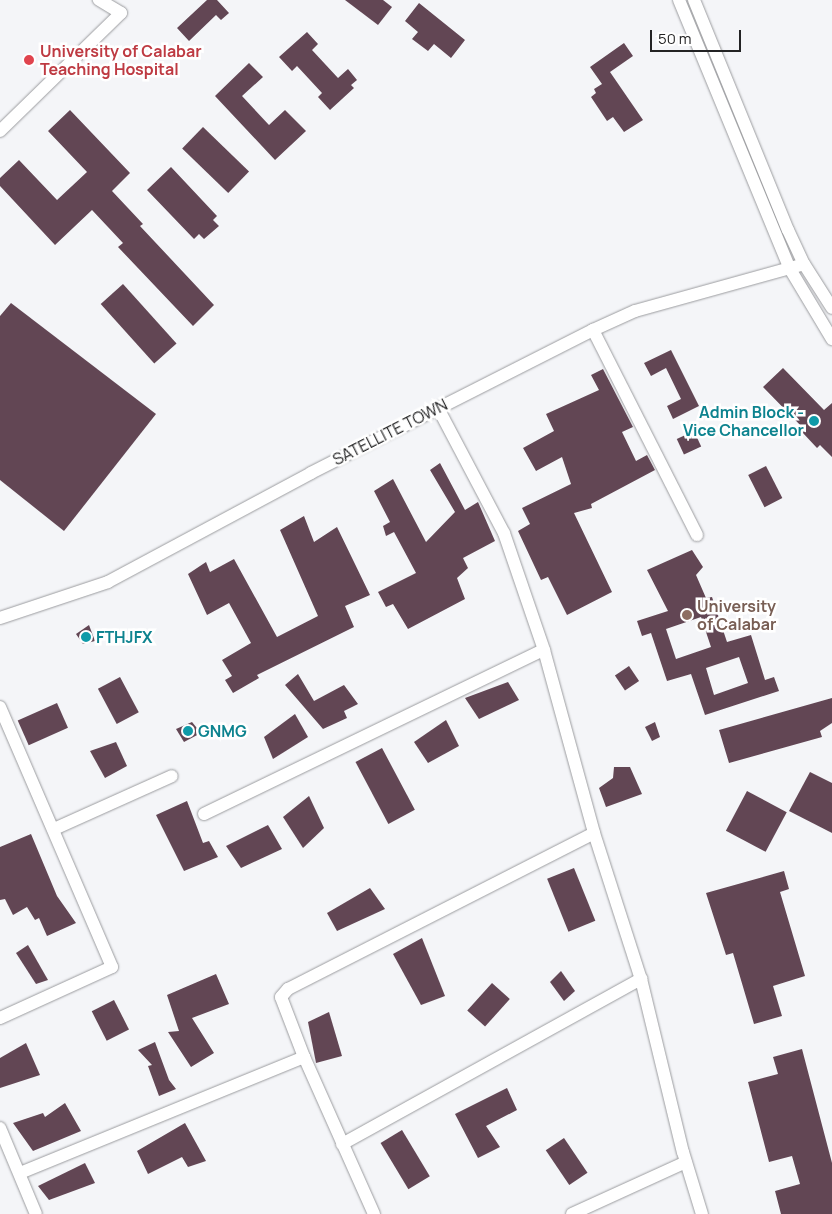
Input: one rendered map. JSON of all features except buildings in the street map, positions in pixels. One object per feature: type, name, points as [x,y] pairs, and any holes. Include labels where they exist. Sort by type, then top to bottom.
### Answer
[{"type":"street","points":[[0,131],[121,13],[98,0]]},
{"type":"street","points":[[679,0],[790,269],[832,338]]},
{"type":"street","points":[[694,0],[804,264],[832,308]]},
{"type":"street","name":"SATELLITE TOWN","points":[[0,618],[108,582],[438,408],[592,330],[635,311],[804,264]]},
{"type":"street","points":[[592,330],[697,535]]},
{"type":"street","points":[[438,408],[504,533],[544,650],[594,834],[641,979],[686,1162],[702,1214]]},
{"type":"street","points":[[204,814],[544,650]]},
{"type":"street","points":[[0,707],[112,967],[0,1018]]},
{"type":"street","points":[[54,830],[172,776]]},
{"type":"street","points":[[374,1214],[304,1057],[281,1003],[281,997],[288,989],[594,834]]},
{"type":"street","points":[[342,1144],[641,979]]},
{"type":"street","points":[[20,1173],[304,1057]]},
{"type":"street","points":[[0,1128],[36,1214]]},
{"type":"street","points":[[572,1214],[686,1162]]},
{"type":"place","name":"University of Calabar Teaching Hospital","points":[[29,60]]},
{"type":"place","name":"Admin Block - Vice Chancellor","points":[[814,421]]},
{"type":"place","name":"University of Calabar","points":[[687,615]]},
{"type":"place","name":"FTHJFX","points":[[86,637]]},
{"type":"place","name":"GNMG","points":[[188,731]]}]
